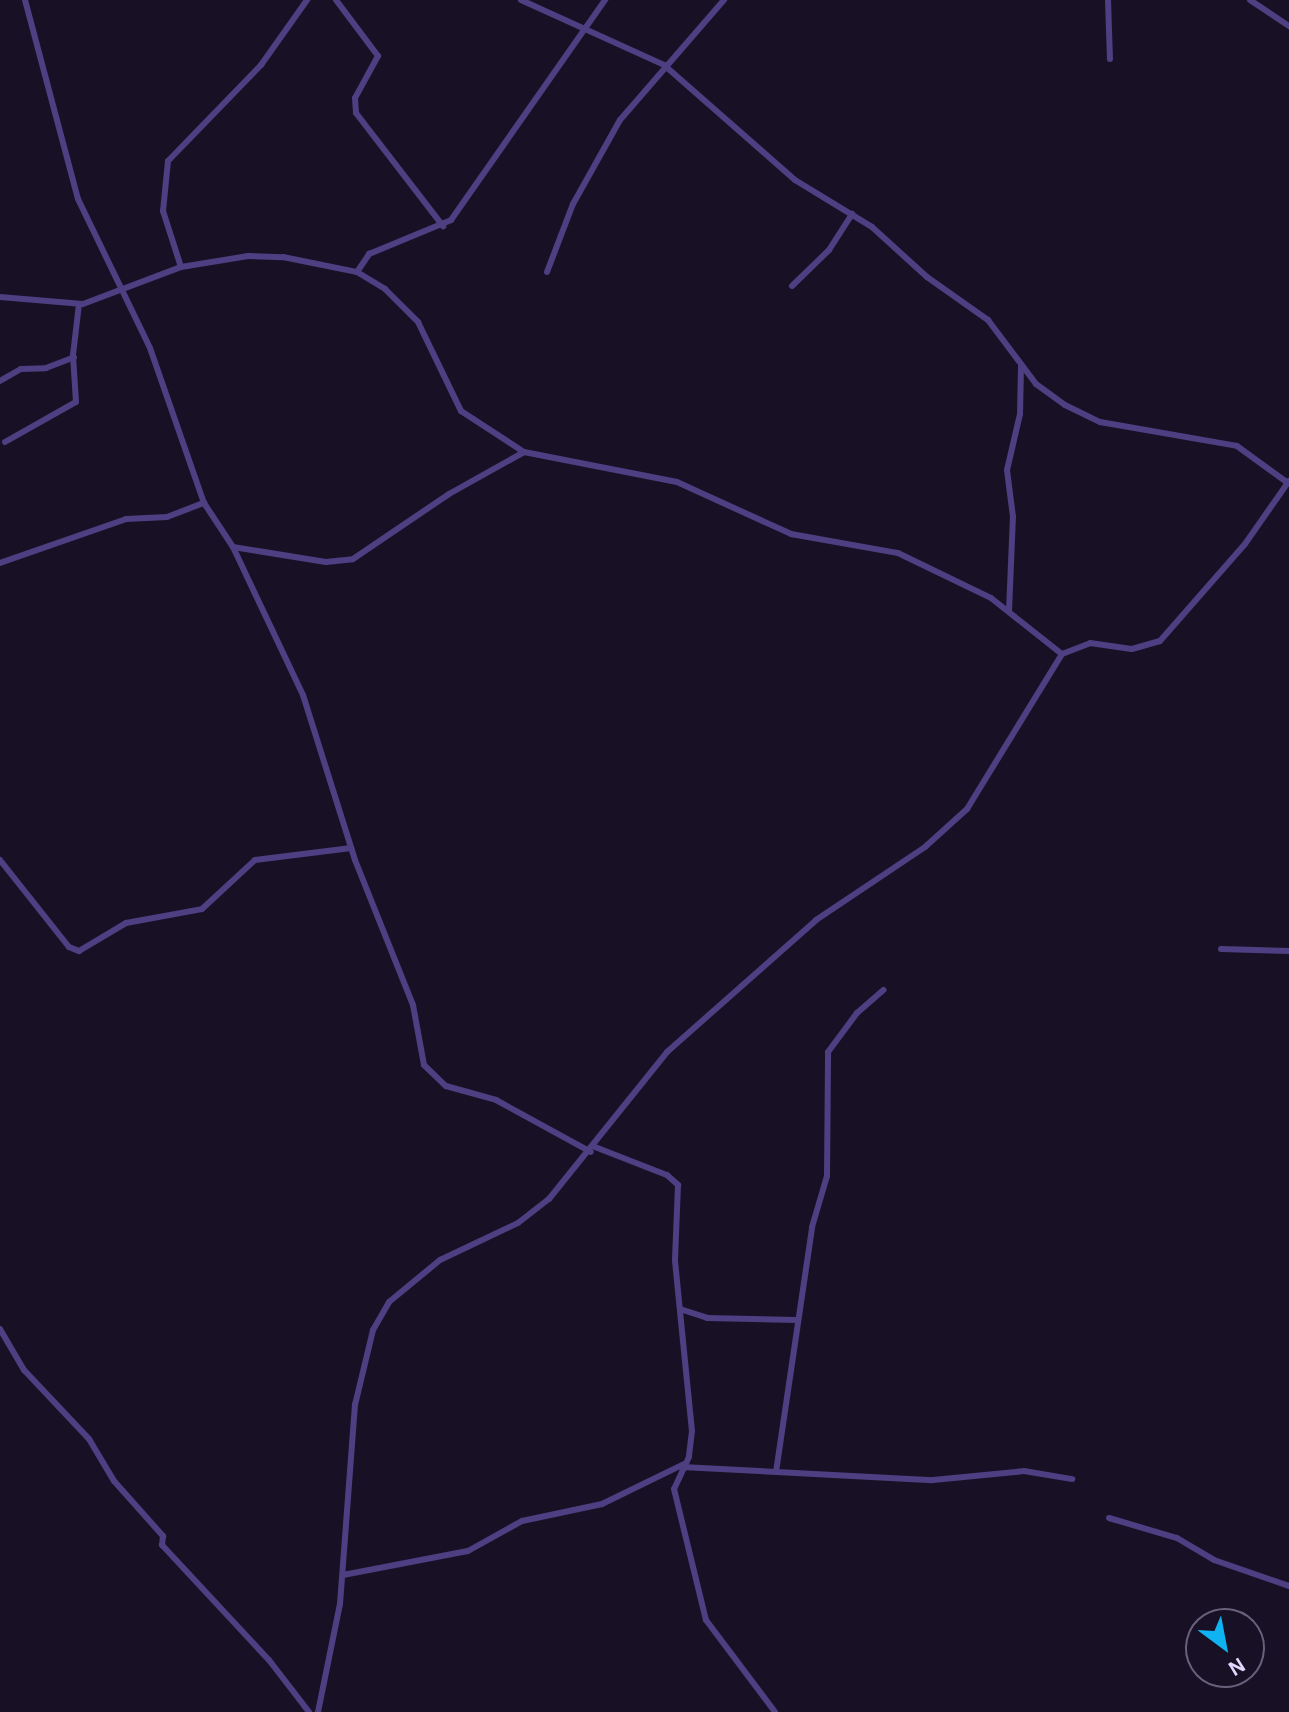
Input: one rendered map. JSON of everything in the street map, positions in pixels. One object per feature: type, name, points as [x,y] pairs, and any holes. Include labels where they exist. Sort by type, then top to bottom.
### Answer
[{"type":"street","points":[[25,0],[78,199],[122,286],[160,372],[204,503],[233,547],[303,695],[351,848],[413,1005],[420,1053],[428,1073],[456,1091],[496,1100],[593,1150],[667,1175],[678,1185],[675,1261],[692,1431],[674,1489],[706,1620],[775,1712]]},
{"type":"street","points":[[181,267],[163,211],[168,161],[261,65],[307,0]]},
{"type":"street","points":[[336,0],[378,56],[355,98],[356,113],[443,226]]},
{"type":"street","points":[[318,1712],[343,1575],[343,1511],[355,1405],[378,1318],[398,1292],[429,1267],[540,1207],[593,1150],[667,1052],[816,920],[925,847],[967,809],[1062,654],[1090,643],[1132,649],[1160,641],[1245,544],[1289,482],[1237,446],[1087,417],[1043,390],[988,320],[852,214],[795,180],[664,65],[584,26],[521,0]]},
{"type":"street","points":[[357,272],[377,250],[443,226],[537,101],[584,26],[605,0]]},
{"type":"street","points":[[547,272],[597,157],[664,65],[724,0]]},
{"type":"street","points":[[1108,0],[1110,59]]},
{"type":"street","points":[[1250,0],[1289,26]]},
{"type":"street","points":[[792,286],[829,250],[852,214]]},
{"type":"street","points":[[0,297],[79,304],[181,267],[271,256],[357,272],[385,289],[418,322],[461,411],[524,452],[677,482],[791,534],[884,548],[971,587],[1009,611],[1062,654]]},
{"type":"street","points":[[5,442],[76,402],[74,357],[79,304]]},
{"type":"street","points":[[0,381],[21,369],[46,368],[74,357]]},
{"type":"street","points":[[1009,611],[1013,517],[1007,470],[1020,414],[1020,363]]},
{"type":"street","points":[[233,547],[326,562],[353,559],[449,494],[524,452]]},
{"type":"street","points":[[0,563],[126,519],[167,517],[204,503]]},
{"type":"street","points":[[0,860],[69,947],[79,951],[126,923],[202,909],[255,860],[351,848]]},
{"type":"street","points":[[1221,949],[1289,951]]},
{"type":"street","points":[[776,1472],[812,1227],[827,1176],[828,1052],[857,1013],[883,990]]},
{"type":"street","points":[[680,1309],[707,1318],[796,1320]]},
{"type":"street","points":[[0,1329],[24,1370],[89,1439],[114,1481],[163,1536],[162,1545],[174,1560],[263,1653],[309,1712]]},
{"type":"street","points":[[343,1575],[468,1551],[522,1521],[602,1504],[683,1465],[933,1480],[1024,1471],[1072,1479]]},
{"type":"street","points":[[1109,1518],[1177,1538],[1214,1560],[1289,1586]]}]
